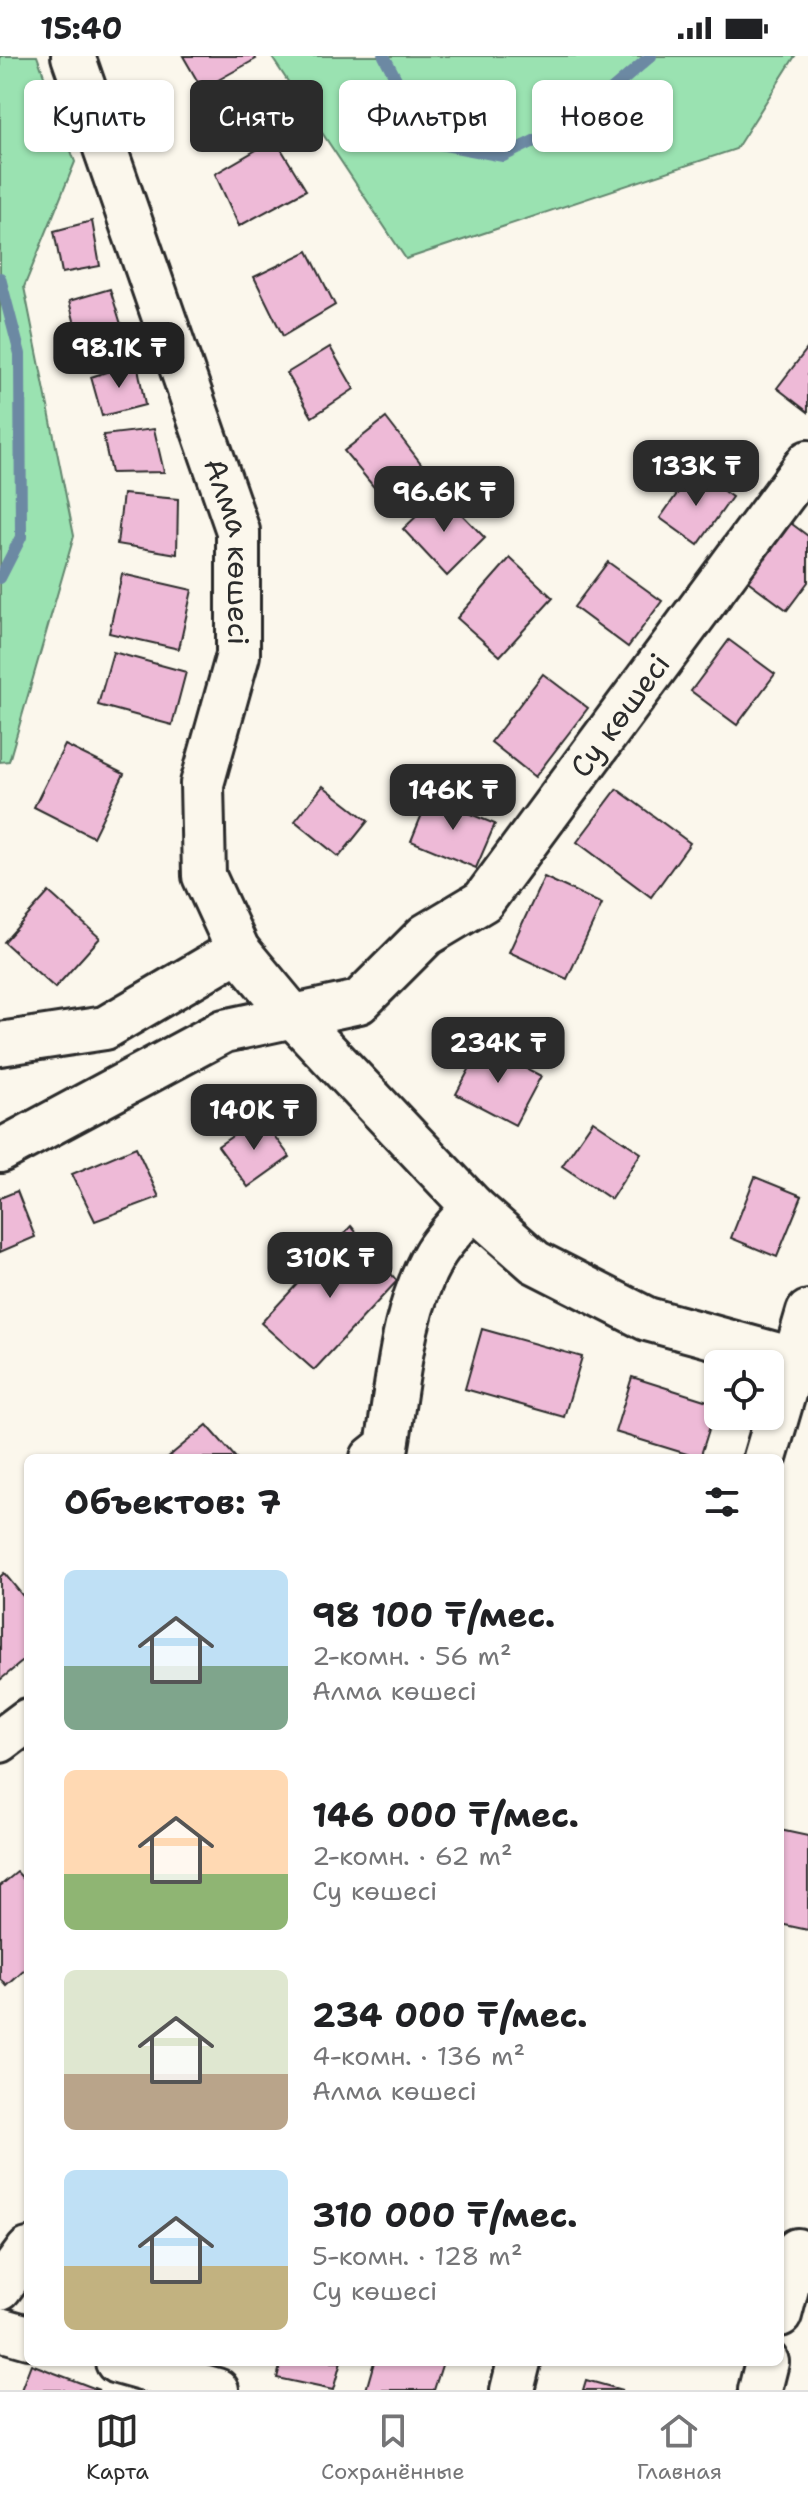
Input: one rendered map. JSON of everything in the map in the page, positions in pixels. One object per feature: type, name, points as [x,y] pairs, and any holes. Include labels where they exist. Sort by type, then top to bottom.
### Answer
[{"type":"street","name":"Алма көшесі","points":[[73,56],[238,531],[238,655],[202,784],[204,876],[238,950],[292,1015],[473,1207],[535,1262],[647,1319],[801,1360]]},
{"type":"street","name":"Су көшесі","points":[[0,1151],[224,1031],[359,1002],[426,935],[483,901],[808,462]]},
{"type":"street","points":[[0,1044],[105,1028],[238,950]]},
{"type":"street","points":[[377,1454],[387,1446],[410,1313],[422,1279],[436,1252],[473,1207]]},
{"type":"street","points":[[766,1454],[801,1360],[808,1312]]},
{"type":"street","points":[[0,1741],[24,1723]]},
{"type":"street","points":[[784,2300],[797,2250]]},
{"type":"street","points":[[0,2288],[24,2255]]},
{"type":"street","points":[[0,2329],[24,2336]]},
{"type":"street","points":[[131,2366],[217,2390]]},
{"type":"street","points":[[512,2390],[518,2366]]},
{"type":"street","points":[[760,2390],[766,2366]]},
{"type":"green space","points":[[0,56],[37,56],[46,80],[24,80],[24,152],[71,152],[75,162],[24,287],[74,536],[9,761],[0,762]]},
{"type":"green space","points":[[271,56],[795,56],[736,149],[406,259],[323,134],[323,80],[287,80]]},
{"type":"building","points":[[183,56],[254,56],[256,59],[218,80],[197,80]]},
{"type":"building","points":[[253,152],[283,152],[306,190],[239,226],[215,174]]},
{"type":"building","points":[[92,221],[100,266],[62,273],[54,231]]},
{"type":"building","points":[[308,251],[335,305],[283,336],[254,277]]},
{"type":"building","points":[[110,289],[125,337],[81,348],[69,301]]},
{"type":"building","points":[[330,347],[354,389],[312,417],[287,373]]},
{"type":"building","points":[[808,350],[808,412],[777,388]]},
{"type":"building","points":[[137,362],[145,405],[102,416],[91,377]]},
{"type":"building","points":[[386,418],[423,466],[387,503],[344,451]]},
{"type":"building","points":[[154,429],[164,472],[111,473],[103,435]]},
{"type":"building","points":[[694,470],[732,497],[698,545],[660,518]]},
{"type":"building","points":[[441,493],[485,538],[447,576],[403,529]]},
{"type":"building","points":[[123,494],[178,499],[177,554],[117,544]]},
{"type":"building","points":[[788,521],[808,536],[808,582],[787,610],[745,579]]},
{"type":"building","points":[[510,558],[553,598],[500,656],[457,618]]},
{"type":"building","points":[[608,562],[662,601],[628,647],[574,607]]},
{"type":"building","points":[[122,574],[192,590],[179,649],[109,633]]},
{"type":"building","points":[[729,640],[775,674],[737,725],[691,691]]},
{"type":"building","points":[[113,652],[186,672],[172,725],[98,705]]},
{"type":"building","points":[[543,674],[588,708],[535,777],[491,742]]},
{"type":"building","points":[[65,745],[124,774],[93,837],[34,807]]},
{"type":"building","points":[[323,786],[368,821],[339,857],[295,821]]},
{"type":"building","points":[[617,789],[690,843],[651,897],[577,842]]},
{"type":"building","points":[[429,797],[495,824],[476,868],[411,841]]},
{"type":"building","points":[[544,877],[602,904],[567,979],[509,952]]},
{"type":"building","points":[[49,892],[100,938],[55,988],[4,942]]},
{"type":"building","points":[[482,1045],[541,1076],[515,1125],[456,1094]]},
{"type":"building","points":[[260,1117],[290,1157],[248,1187],[218,1146]]},
{"type":"building","points":[[593,1121],[641,1153],[611,1199],[562,1166]]},
{"type":"building","points":[[136,1147],[159,1197],[95,1221],[72,1174]]},
{"type":"building","points":[[755,1177],[802,1196],[777,1257],[731,1238]]},
{"type":"building","points":[[17,1191],[35,1237],[0,1252],[0,1198]]},
{"type":"building","points":[[351,1226],[397,1281],[314,1370],[261,1323]]},
{"type":"building","points":[[482,1329],[582,1357],[564,1417],[465,1389]]},
{"type":"building","points":[[632,1377],[704,1400],[704,1430],[709,1430],[701,1454],[687,1454],[615,1432]]},
{"type":"building","points":[[207,1425],[232,1454],[172,1454]]},
{"type":"building","points":[[4,1573],[24,1597],[24,1660],[0,1680],[0,1577]]},
{"type":"building","points":[[784,1831],[808,1836],[808,1930],[784,1925]]},
{"type":"building","points":[[17,1872],[24,1880],[24,1971],[7,1986],[0,1978],[0,1886]]},
{"type":"building","points":[[30,2366],[36,2366],[99,2390],[21,2390]]},
{"type":"building","points":[[280,2366],[340,2366],[333,2390],[277,2378]]},
{"type":"building","points":[[373,2366],[442,2366],[434,2390],[366,2390]]},
{"type":"building","points":[[586,2380],[622,2390],[583,2390]]},
{"type":"waterway","points":[[384,56],[429,142],[503,156],[577,120],[651,56]]},
{"type":"waterway","points":[[0,278],[20,354],[21,537],[0,578]]}]
